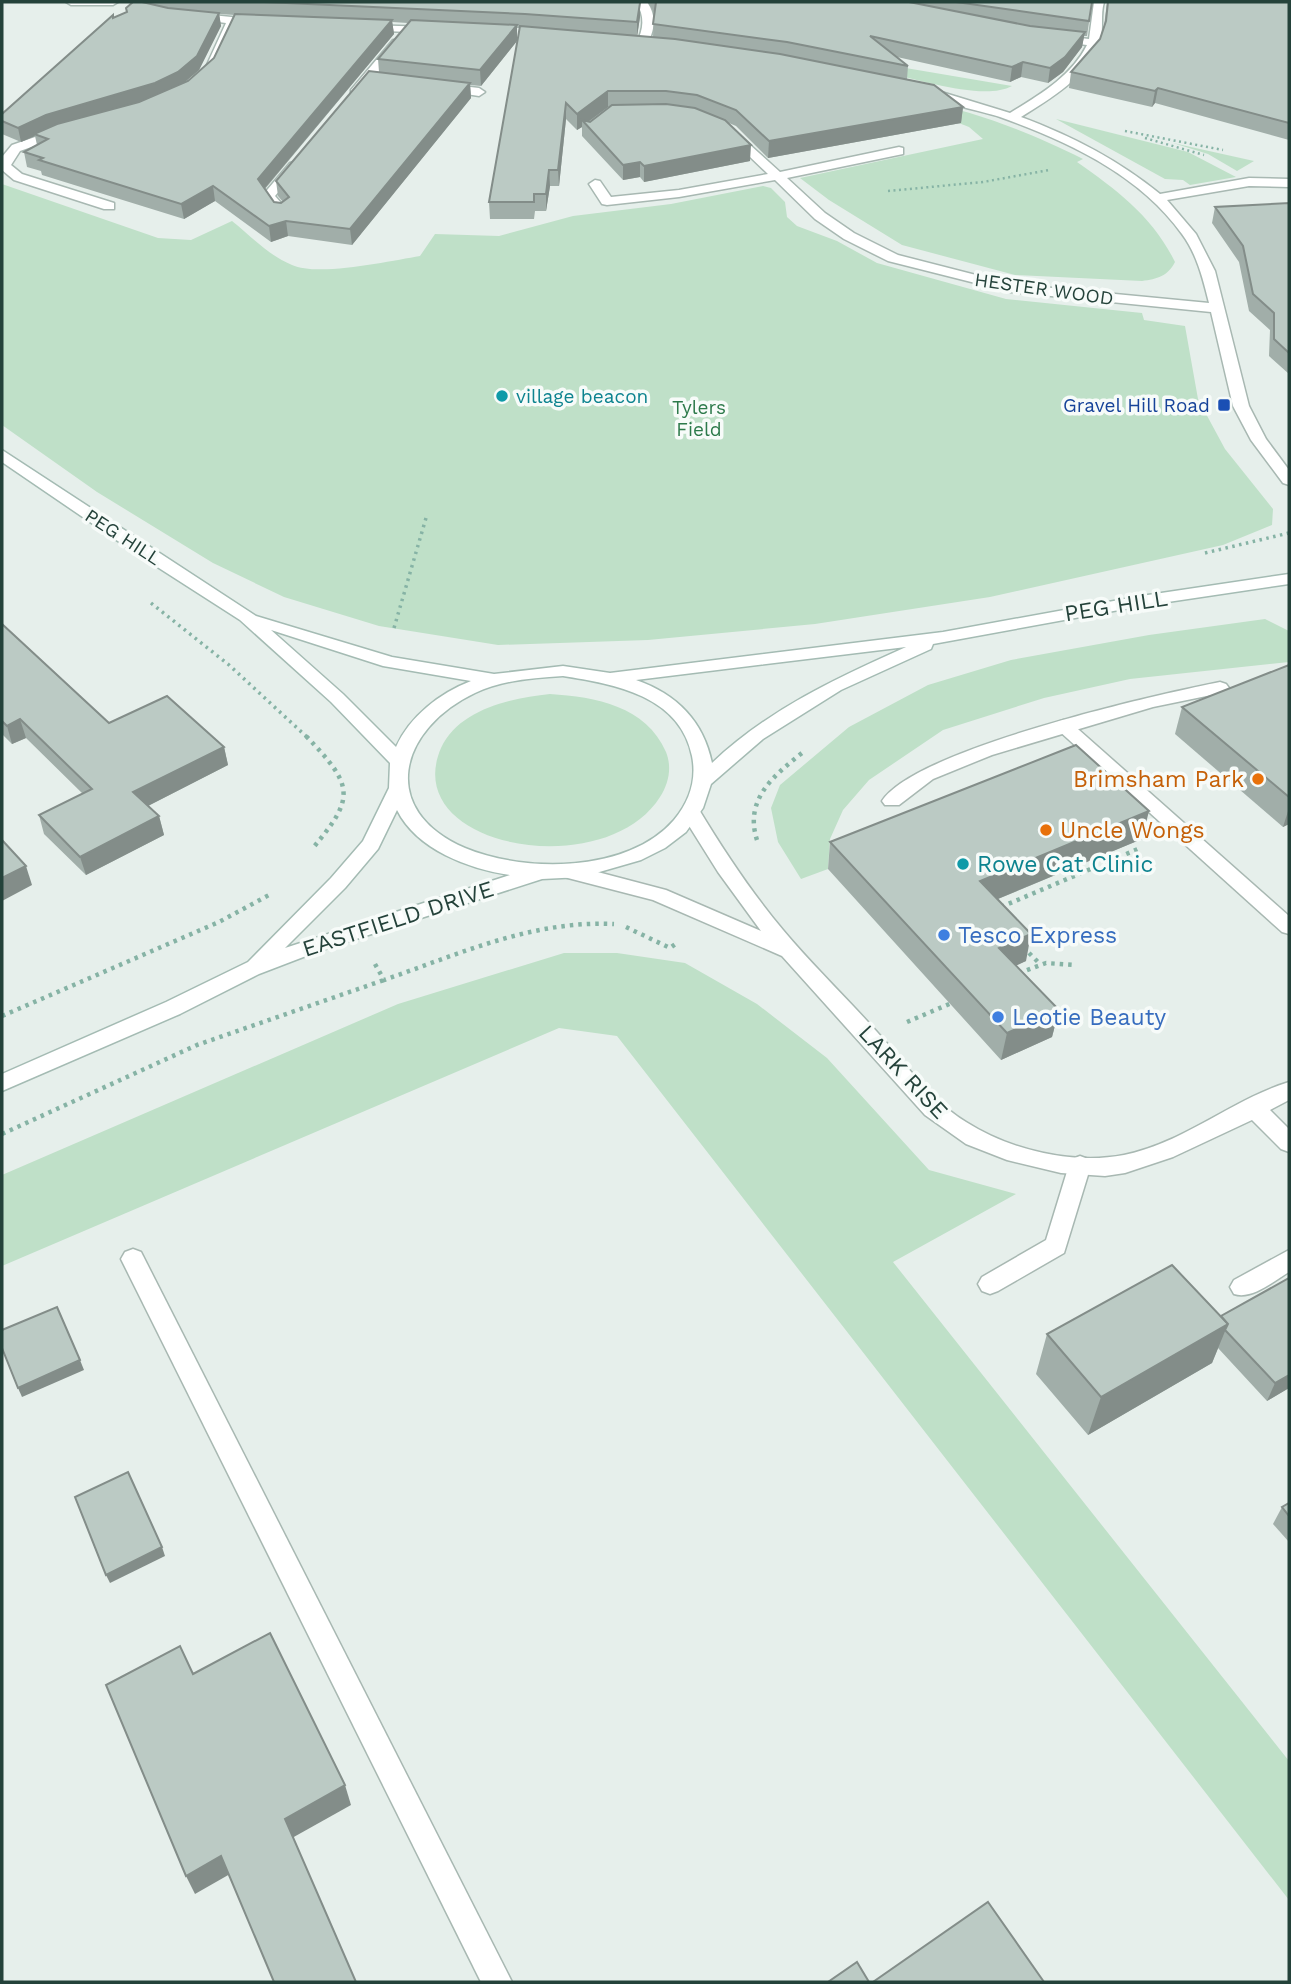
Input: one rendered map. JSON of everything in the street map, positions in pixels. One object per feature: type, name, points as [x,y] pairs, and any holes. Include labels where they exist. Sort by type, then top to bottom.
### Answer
[{"type":"street","points":[[71,2],[113,2]]},
{"type":"street","points":[[628,43],[648,45],[649,16],[648,10],[641,2]]},
{"type":"street","points":[[1012,117],[1063,81],[1080,64],[1094,43],[1095,11],[1099,2]]},
{"type":"street","points":[[183,15],[279,24]]},
{"type":"street","points":[[204,76],[217,59],[223,37],[233,21]]},
{"type":"street","points":[[354,27],[446,31]]},
{"type":"street","points":[[348,101],[372,81],[408,29]]},
{"type":"street","points":[[1041,37],[1094,43]]},
{"type":"street","points":[[429,87],[479,92]]},
{"type":"street","points":[[911,88],[1012,117],[1056,134],[1100,158],[1157,198],[1176,217],[1201,252],[1241,406],[1259,440],[1289,480]]},
{"type":"street","name":"HESTER WOOD","points":[[716,124],[734,134],[820,216],[860,242],[893,258],[1011,288],[1217,308]]},
{"type":"street","points":[[75,128],[16,148],[5,161],[5,166],[18,177],[109,206]]},
{"type":"street","points":[[2,144],[16,148]]},
{"type":"street","points":[[595,184],[607,201],[617,201],[669,195],[899,151]]},
{"type":"street","points":[[282,212],[268,196],[304,154]]},
{"type":"street","points":[[1157,198],[1249,182],[1289,183]]},
{"type":"street","name":"PEG HILL","points":[[2,455],[140,549],[246,616]]},
{"type":"street","name":"PEG HILL","points":[[610,677],[943,637],[1141,601],[1289,579]]},
{"type":"street","points":[[246,616],[389,662],[497,680]]},
{"type":"street","points":[[246,616],[337,698],[398,760]]},
{"type":"street","name":"PEG HILL","points":[[705,780],[735,749],[768,723],[810,698],[943,637]]},
{"type":"street","points":[[563,671],[610,677],[652,693],[684,717],[702,747],[705,780],[691,813],[660,842],[618,862],[570,872],[520,872],[473,861],[435,841],[410,817],[398,789],[398,760],[410,733],[433,709],[470,687],[497,680],[515,674],[563,671]]},
{"type":"street","points":[[892,801],[926,775],[985,751],[1150,702],[1220,688]]},
{"type":"street","points":[[1064,726],[1289,927]]},
{"type":"street","name":"EASTFIELD DRIVE","points":[[253,969],[338,883],[371,844],[398,789]]},
{"type":"street","name":"LARK RISE","points":[[691,813],[737,885],[790,952],[923,1098],[955,1127],[987,1144],[1026,1156],[1080,1165],[1124,1164],[1165,1150],[1289,1090]]},
{"type":"street","name":"EASTFIELD DRIVE","points":[[2,1083],[173,1008],[253,969],[391,920],[545,872]]},
{"type":"street","name":"LARK RISE","points":[[570,872],[659,895],[790,952]]},
{"type":"street","points":[[1254,1108],[1289,1143]]},
{"type":"street","points":[[990,1284],[1056,1246],[1080,1165]]},
{"type":"street","points":[[133,1259],[497,1982]]},
{"type":"street","points":[[1242,1287],[1289,1260]]},
{"type":"path","points":[[1120,130],[1229,151]]},
{"type":"path","points":[[1133,132],[1205,155],[1249,182]]},
{"type":"path","points":[[878,192],[995,180],[1100,158]]},
{"type":"path","points":[[391,637],[426,519]]},
{"type":"path","points":[[236,668],[328,758],[342,778],[345,798],[338,817],[305,858]]},
{"type":"path","points":[[990,912],[1138,849]]},
{"type":"path","points":[[2,1016],[219,922],[270,894]]},
{"type":"path","points":[[1015,938],[1040,964]]},
{"type":"path","points":[[1015,975],[1040,964],[1074,965]]},
{"type":"path","points":[[2,1134],[197,1045],[384,979]]},
{"type":"path","points":[[872,1040],[966,996]]},
{"type":"green space","points":[[888,65],[1012,86],[986,91],[953,88],[891,74]]},
{"type":"green space","points":[[915,99],[1001,123],[1083,159],[1077,162],[1120,194],[1156,231],[1175,262],[1172,267],[1162,276],[1142,281],[1015,275],[902,245],[829,200],[800,178],[983,139],[969,127],[905,102]]},
{"type":"green space","points":[[1056,119],[1188,152],[1236,177],[1190,185],[1183,180],[1165,179]]},
{"type":"green space","points":[[1173,143],[1254,161],[1237,171],[1208,154]]},
{"type":"green space","name":"Tylers Field","points":[[2,184],[158,238],[191,240],[232,221],[283,261],[304,268],[319,269],[354,267],[420,256],[435,234],[499,236],[573,216],[671,204],[763,186],[771,188],[785,202],[787,217],[797,226],[837,241],[877,263],[1006,299],[1142,313],[1144,320],[1185,326],[1198,399],[1225,449],[1273,509],[1272,525],[1223,545],[990,597],[815,624],[648,640],[498,645],[379,626],[284,597],[213,563],[97,492],[2,425]]},
{"type":"green space","points":[[1265,619],[1289,631],[1289,662],[1130,679],[1044,698],[943,730],[869,780],[843,810],[830,839],[828,869],[801,879],[778,842],[771,808],[780,785],[849,727],[928,685],[1011,660],[1149,635]]},
{"type":"green space","points":[[550,694],[585,698],[618,707],[646,724],[657,736],[668,758],[669,775],[663,792],[633,824],[597,840],[555,846],[514,843],[477,830],[449,810],[436,782],[441,748],[449,735],[473,715],[504,703]]},
{"type":"green space","points":[[564,953],[617,953],[685,963],[757,1004],[827,1058],[929,1170],[1016,1194],[893,1262],[1289,1761],[1289,1900],[617,1036],[559,1028],[2,1266],[2,1175],[398,1004]]},
{"type":"building","points":[[133,2],[219,13],[197,56],[178,72],[155,83],[46,115],[18,128],[2,121],[2,114],[113,15],[113,18],[127,12],[126,8]]},
{"type":"building","points":[[264,2],[640,2],[640,3],[637,22]]},
{"type":"building","points":[[656,2],[909,2],[1030,26],[1085,32],[1065,57],[1050,68],[1023,62],[1012,67],[870,36],[908,66],[787,42],[653,24]]},
{"type":"building","points":[[956,2],[1092,2],[1089,21]]},
{"type":"building","points":[[1108,2],[1289,2],[1289,123],[1158,88],[1155,91],[1071,72],[1100,39]]},
{"type":"building","points":[[235,14],[392,20],[258,179],[274,202],[281,203],[289,197],[276,181],[369,71],[470,83],[350,229],[286,221],[269,226],[213,186],[181,204],[39,160],[43,158],[24,152],[48,139],[34,134],[57,124],[139,102],[188,81],[214,58]]},
{"type":"building","points":[[411,20],[517,25],[480,70],[378,59]]},
{"type":"building","points":[[520,26],[675,39],[780,54],[934,85],[963,107],[769,141],[736,110],[697,95],[666,91],[608,91],[577,114],[566,103],[558,170],[549,170],[546,194],[534,194],[534,202],[489,202]]},
{"type":"building","points":[[666,104],[695,108],[725,120],[751,145],[644,166],[640,162],[623,165],[582,120],[590,122],[612,105]]},
{"type":"building","points":[[1289,203],[1289,353],[1274,339],[1274,313],[1253,294],[1243,246],[1215,207]]},
{"type":"building","points":[[2,624],[109,723],[167,696],[224,747],[133,792],[159,816],[80,857],[39,815],[92,789],[20,719],[7,726],[2,721]]},
{"type":"building","points":[[1289,665],[1289,797],[1182,707]]},
{"type":"building","points":[[1076,745],[1149,811],[980,881],[1031,934],[999,948],[1059,1010],[1007,1033],[830,842]]},
{"type":"building","points":[[2,840],[26,866],[2,878]]},
{"type":"building","points":[[1172,1265],[1228,1324],[1101,1397],[1047,1334]]},
{"type":"building","points":[[1289,1278],[1289,1375],[1275,1383],[1225,1330],[1228,1324],[1221,1316]]},
{"type":"building","points":[[57,1307],[80,1360],[18,1388],[2,1348],[2,1330]]},
{"type":"building","points":[[128,1472],[162,1547],[106,1575],[75,1497]]},
{"type":"building","points":[[1289,1503],[1289,1516],[1282,1507]]},
{"type":"building","points":[[270,1633],[345,1785],[285,1819],[356,1982],[274,1982],[221,1856],[186,1876],[106,1685],[180,1646],[193,1674]]},
{"type":"building","points":[[988,1902],[1044,1982],[873,1982]]},
{"type":"building","points":[[857,1962],[869,1982],[828,1982]]},
{"type":"place","name":"village beacon","points":[[502,396]]},
{"type":"place","name":"Gravel Hill Road","points":[[1224,405]]},
{"type":"place","name":"Brimsham Park","points":[[1258,779]]},
{"type":"place","name":"Uncle Wongs","points":[[1046,830]]},
{"type":"place","name":"Rowe Cat Clinic","points":[[963,864]]},
{"type":"place","name":"Tesco Express","points":[[944,935]]},
{"type":"place","name":"Leotie Beauty","points":[[998,1017]]}]
